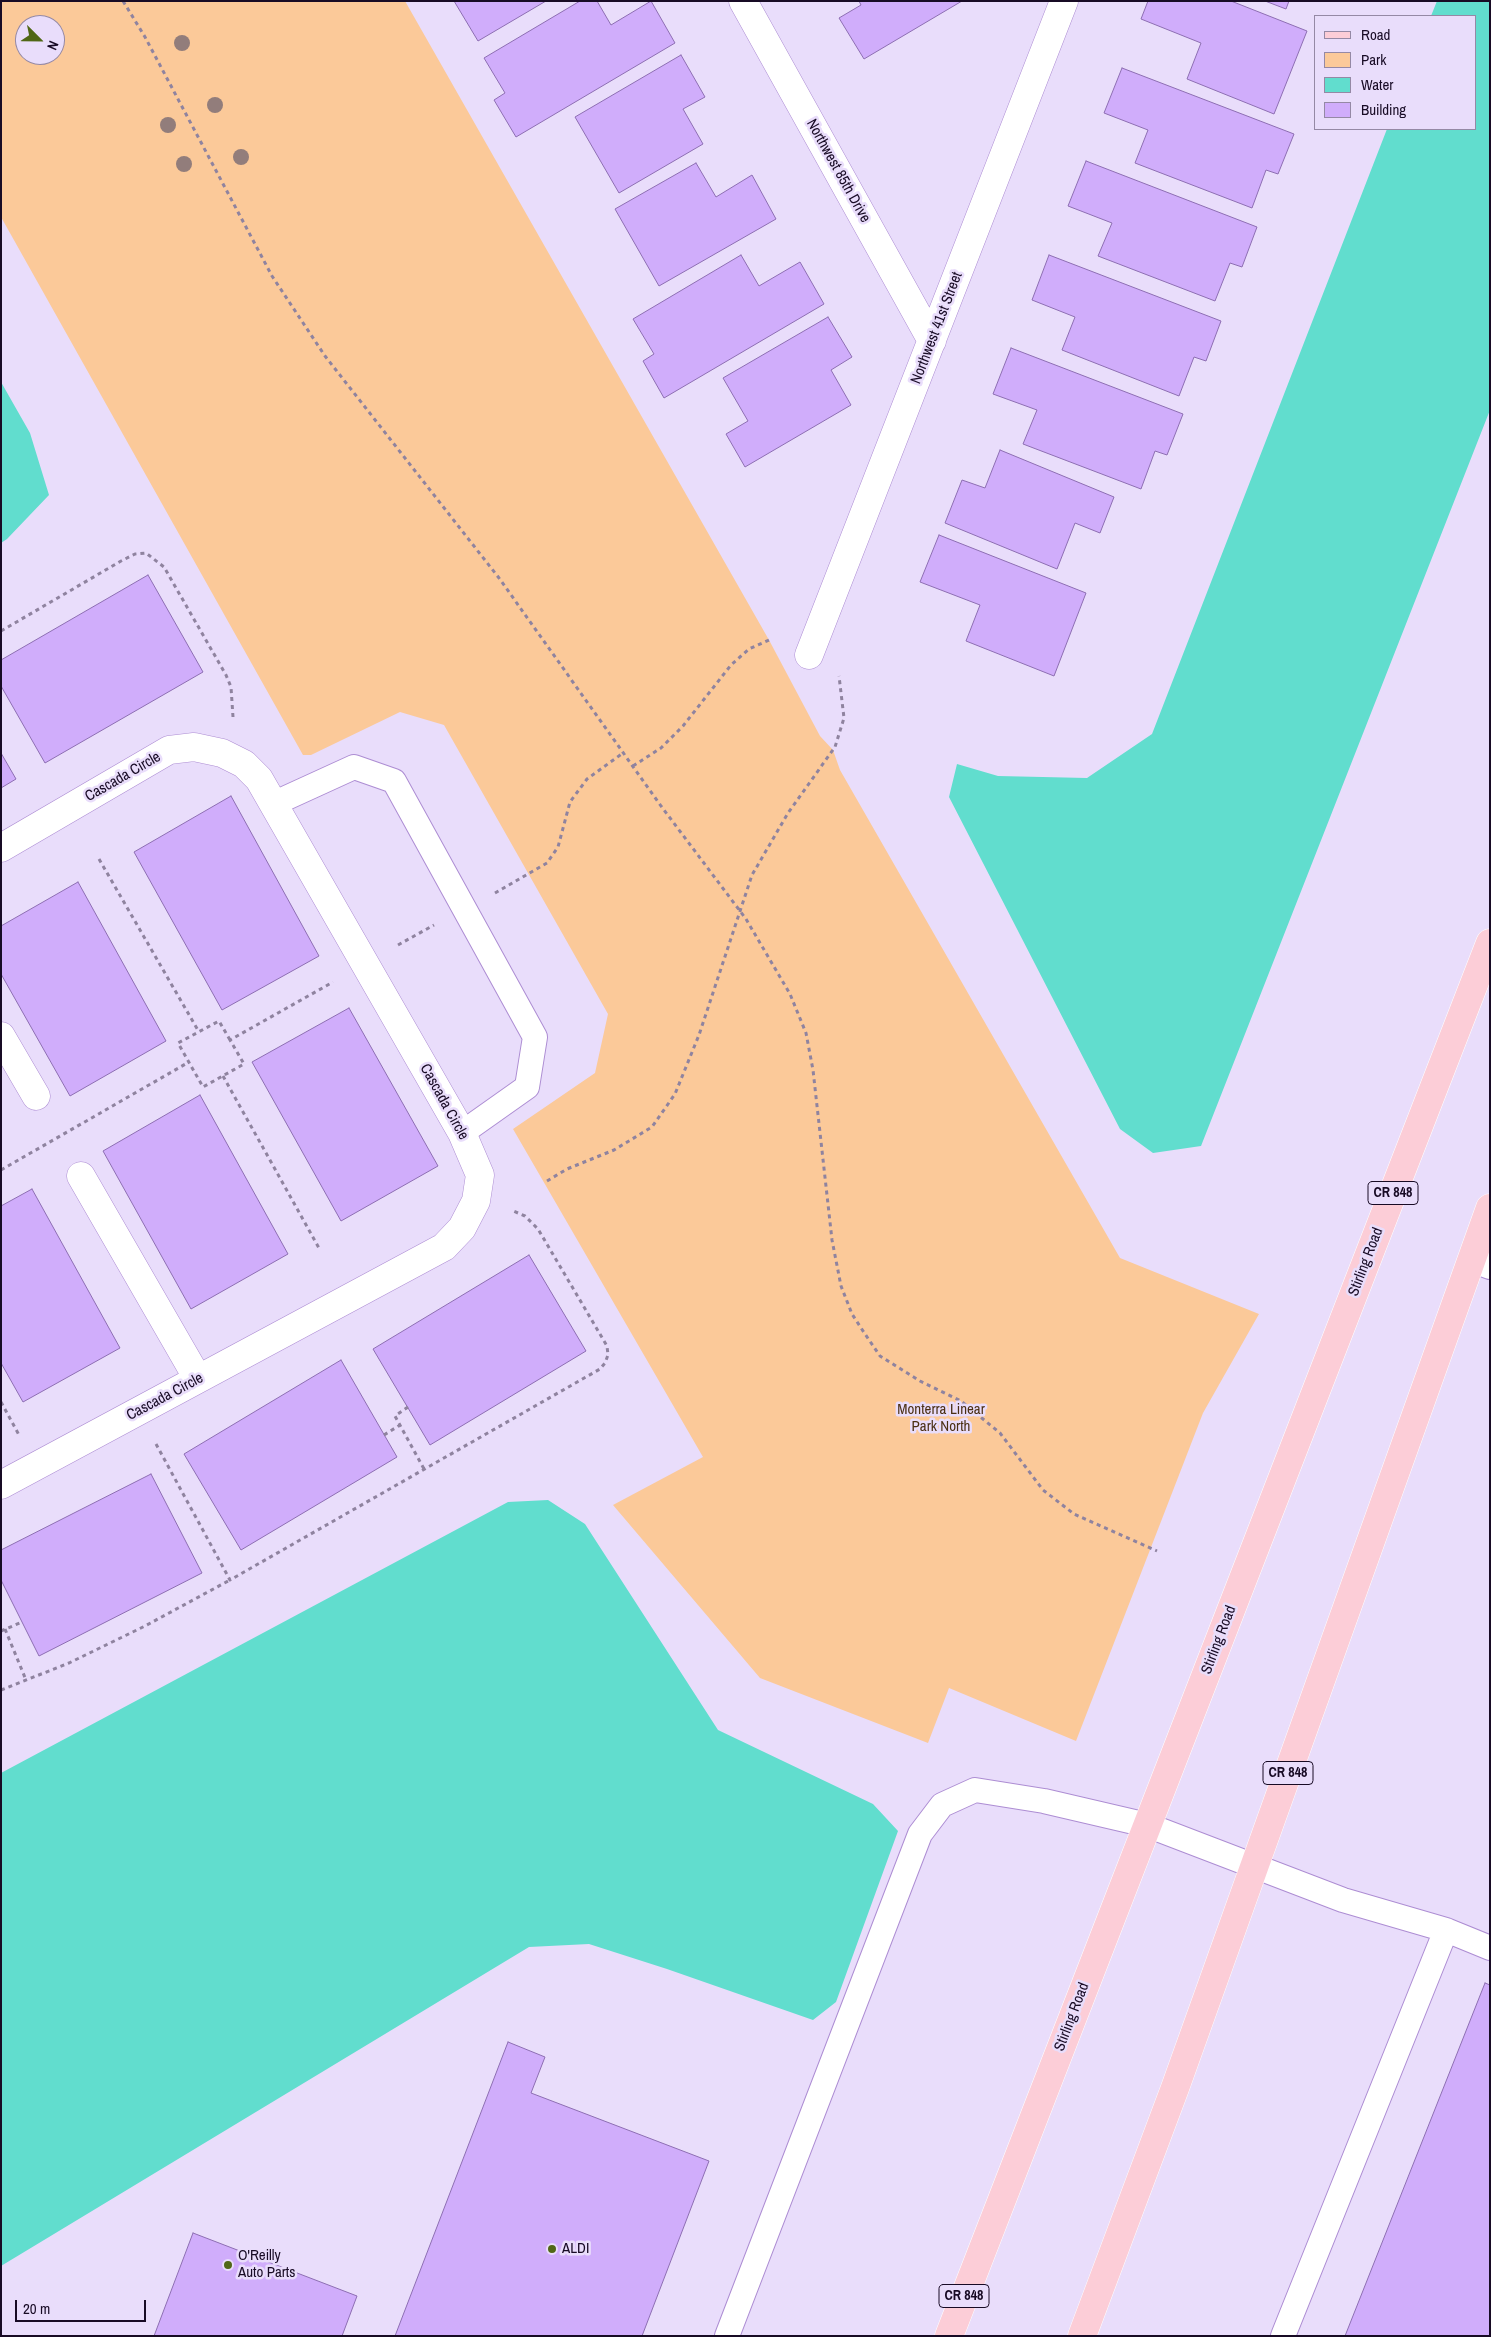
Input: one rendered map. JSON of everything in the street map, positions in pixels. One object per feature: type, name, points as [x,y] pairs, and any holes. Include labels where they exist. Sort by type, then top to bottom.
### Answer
[{"type":"main road","name":"Stirling Road","points":[[949,2336],[1490,943]]},
{"type":"main road","name":"CR 848","points":[[1082,2336],[1175,2088],[1255,1865],[1480,1264],[1490,1208]]},
{"type":"street","name":"Northwest 85th Drive","points":[[743,1],[932,341]]},
{"type":"street","name":"Northwest 41st Street","points":[[809,655],[1064,1]]},
{"type":"street","name":"Cascada Circle","points":[[1,848],[169,750],[194,747],[222,753],[244,764],[259,779],[462,1133],[480,1175],[476,1201],[462,1228],[444,1247],[1,1485]]},
{"type":"street","points":[[1,1036],[36,1096]]},
{"type":"street","points":[[82,1176],[198,1379]]},
{"type":"lane","points":[[272,804],[354,767],[394,781],[536,1037],[527,1088],[462,1133]]},
{"type":"lane","points":[[727,2336],[920,1834],[942,1805],[975,1790],[1044,1801],[1147,1825],[1343,1900],[1446,1930],[1490,1948]]},
{"type":"lane","points":[[1283,2336],[1446,1930]]},
{"type":"path","points":[[123,1],[145,37],[272,276],[320,348],[499,578],[632,766],[740,911],[790,994],[806,1033],[813,1070],[832,1240],[841,1286],[852,1314],[865,1334],[880,1356],[920,1381],[961,1400],[1000,1433],[1043,1490],[1074,1514],[1157,1551]]},
{"type":"path","points":[[1,632],[121,561],[136,554],[146,553],[164,567],[226,675],[231,686],[232,722]]},
{"type":"path","points":[[632,766],[661,748],[683,726],[731,665],[749,649],[769,640]]},
{"type":"path","points":[[547,1181],[567,1169],[614,1150],[652,1127],[676,1094],[699,1035],[752,875],[788,813],[834,747],[844,718],[839,674]]},
{"type":"path","points":[[490,896],[547,863],[558,848],[570,802],[587,779],[623,753]]},
{"type":"path","points":[[99,860],[199,1032]]},
{"type":"path","points":[[397,946],[436,925]]},
{"type":"path","points":[[230,1040],[336,980]]},
{"type":"path","points":[[220,1021],[244,1064],[203,1087],[178,1043],[199,1032],[220,1021]]},
{"type":"path","points":[[1,1170],[188,1062]]},
{"type":"path","points":[[223,1076],[319,1248]]},
{"type":"path","points":[[1,1690],[70,1663],[230,1580],[600,1369],[606,1363],[608,1346],[538,1229],[525,1216],[503,1208]]},
{"type":"path","points":[[1,1402],[20,1435]]},
{"type":"path","points":[[408,1407],[395,1416],[424,1469]]},
{"type":"path","points":[[384,1435],[400,1425]]},
{"type":"path","points":[[152,1437],[230,1580]]},
{"type":"path","points":[[22,1622],[3,1630],[26,1680]]},
{"type":"green space","name":"Monterra Linear Park North","points":[[1,1],[405,1],[769,640],[820,736],[833,750],[840,770],[1120,1258],[1259,1314],[1203,1413],[1076,1741],[949,1688],[928,1743],[760,1678],[613,1505],[703,1457],[513,1129],[595,1073],[608,1014],[444,725],[400,712],[311,755],[303,755],[1,217]]},
{"type":"water","points":[[1437,1],[1490,1],[1490,410],[1201,1146],[1153,1153],[1120,1129],[949,797],[957,764],[998,776],[1087,778],[1152,734],[1387,130],[1476,130],[1476,15],[1431,15]]},
{"type":"water","points":[[1,382],[30,433],[49,495],[1,543]]},
{"type":"water","points":[[548,1500],[585,1524],[718,1730],[873,1804],[898,1831],[836,2002],[813,2020],[589,1944],[529,1947],[1,2266],[1,1773],[508,1502]]},
{"type":"building","points":[[454,1],[546,1],[478,41]]},
{"type":"building","points":[[580,1],[597,1],[611,25],[651,1],[675,43],[516,137],[494,100],[505,93],[484,58]]},
{"type":"building","points":[[859,1],[962,1],[864,59],[839,18],[861,5]]},
{"type":"building","points":[[1148,1],[1231,1],[1307,31],[1274,114],[1187,79],[1201,43],[1141,19]]},
{"type":"building","points":[[1265,1],[1289,1],[1286,9]]},
{"type":"building","points":[[681,55],[705,97],[683,109],[703,144],[619,193],[575,117]]},
{"type":"building","points":[[1122,68],[1294,134],[1278,174],[1266,170],[1252,208],[1135,163],[1148,130],[1104,113]]},
{"type":"building","points":[[1086,161],[1257,227],[1242,267],[1230,263],[1215,301],[1098,256],[1112,223],[1068,206]]},
{"type":"building","points":[[696,163],[716,197],[752,175],[776,219],[659,286],[615,209]]},
{"type":"building","points":[[741,255],[759,286],[800,262],[824,304],[664,398],[643,361],[654,354],[633,319]]},
{"type":"building","points":[[1049,255],[1221,321],[1206,361],[1194,357],[1179,396],[1062,350],[1075,317],[1032,300]]},
{"type":"building","points":[[828,317],[852,357],[831,370],[851,405],[745,467],[726,434],[748,421],[723,378]]},
{"type":"building","points":[[1011,348],[1183,414],[1167,455],[1155,451],[1141,489],[1023,444],[1037,410],[993,394]]},
{"type":"building","points":[[1000,450],[1114,497],[1100,533],[1075,523],[1057,569],[945,523],[962,480],[985,488]]},
{"type":"building","points":[[939,535],[1086,593],[1054,676],[966,641],[980,605],[920,582]]},
{"type":"building","points":[[148,575],[203,672],[45,763],[1,686],[1,660]]},
{"type":"building","points":[[1,753],[16,779],[1,788]]},
{"type":"building","points":[[231,796],[319,956],[222,1010],[134,852]]},
{"type":"building","points":[[78,882],[166,1041],[70,1096],[1,974],[1,926]]},
{"type":"building","points":[[349,1008],[438,1166],[341,1221],[252,1062]]},
{"type":"building","points":[[200,1095],[288,1254],[191,1309],[103,1151]]},
{"type":"building","points":[[32,1189],[120,1348],[23,1402],[1,1363],[1,1206]]},
{"type":"building","points":[[529,1255],[586,1351],[430,1445],[373,1349]]},
{"type":"building","points":[[341,1360],[397,1457],[241,1550],[184,1454]]},
{"type":"building","points":[[151,1474],[202,1573],[39,1656],[1,1580],[1,1550]]},
{"type":"building","points":[[1485,1983],[1490,1985],[1490,2336],[1345,2336]]},
{"type":"building","name":"ALDI","points":[[508,2042],[545,2057],[531,2093],[709,2161],[642,2336],[395,2336]]},
{"type":"building","name":"O'Reilly Auto Parts","points":[[193,2233],[357,2296],[342,2336],[154,2336]]},
{"type":"place","name":"ALDI","points":[[552,2249]]},
{"type":"place","name":"O'Reilly Auto Parts","points":[[228,2265]]}]
